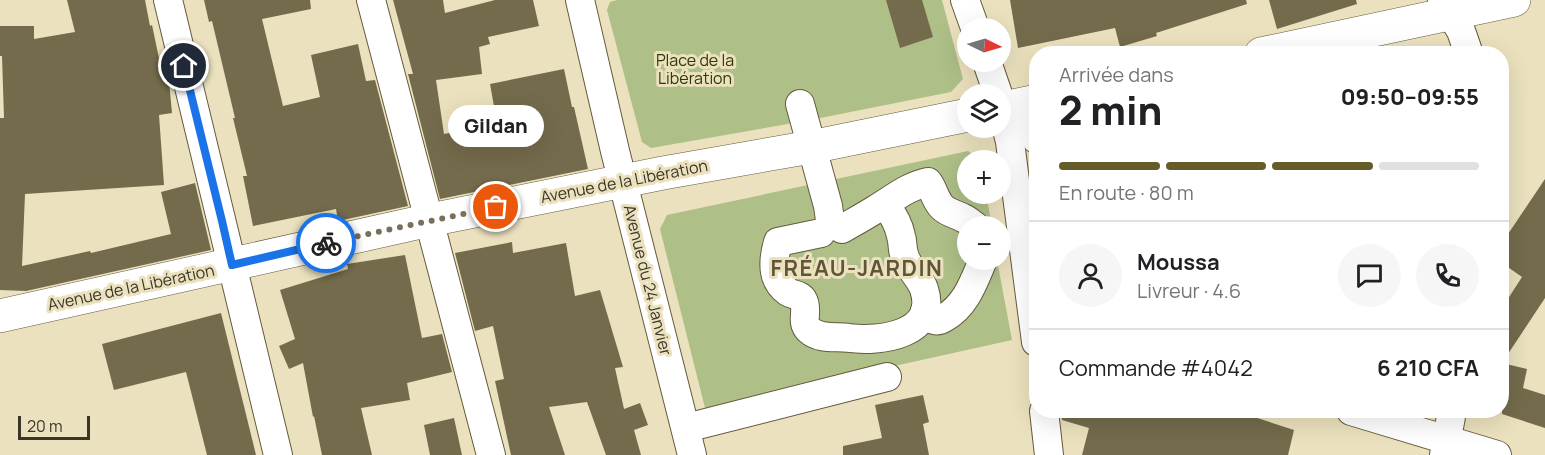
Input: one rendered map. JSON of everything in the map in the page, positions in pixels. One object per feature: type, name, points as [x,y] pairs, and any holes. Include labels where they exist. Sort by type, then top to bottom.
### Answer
[{"type":"main road","points":[[1292,46],[1446,6],[1514,0]]},
{"type":"main road","name":"Avenue de la Libération","points":[[0,316],[430,220],[957,117]]},
{"type":"street","points":[[168,0],[278,455]]},
{"type":"street","points":[[371,0],[491,455]]},
{"type":"street","name":"Avenue du 24 Janvier","points":[[580,0],[692,455]]},
{"type":"street","points":[[965,0],[971,18]]},
{"type":"street","points":[[1446,6],[1461,31],[1466,46]]},
{"type":"street","points":[[1011,103],[1028,140],[1029,174]]},
{"type":"street","points":[[800,104],[828,206],[831,227]]},
{"type":"street","points":[[885,204],[901,234],[904,255],[924,289],[925,311],[917,324],[909,331],[881,338],[831,338],[814,333],[805,326],[804,301],[801,297],[787,291],[776,278],[775,250],[778,242],[831,227],[885,204],[900,193],[928,182],[940,205],[960,216]]},
{"type":"street","points":[[925,311],[932,320],[939,321],[949,315],[969,292],[978,270]]},
{"type":"street","points":[[686,428],[887,377]]},
{"type":"street","points":[[1045,418],[1050,455]]},
{"type":"street","points":[[1369,418],[1445,448],[1497,455]]},
{"type":"street","points":[[1445,448],[1451,418]]},
{"type":"green space","name":"Place de la Libération","points":[[617,0],[942,0],[957,56],[957,72],[961,72],[963,79],[951,92],[651,148],[642,142],[607,10],[610,2]]},
{"type":"green space","points":[[957,153],[957,204],[988,204],[990,216],[957,216],[957,270],[999,270],[1012,340],[705,408],[660,229],[667,215]]},
{"type":"building","points":[[67,0],[145,0],[164,82],[169,81],[172,113],[159,115],[164,185],[25,194],[22,266],[171,234],[161,192],[195,183],[211,250],[26,291],[0,290],[0,118],[4,118],[0,26],[34,26],[34,39],[75,32]]},
{"type":"building","points":[[204,0],[310,0],[311,9],[262,19],[283,106],[320,97],[311,55],[358,44],[366,81],[375,80],[408,206],[338,221],[336,209],[253,226],[243,176],[247,176],[233,118],[235,118],[212,21],[209,22]]},
{"type":"building","points":[[393,0],[443,0],[445,13],[495,0],[533,0],[539,26],[488,37],[490,44],[479,47],[482,74],[436,80],[444,134],[497,123],[490,84],[564,69],[588,169],[440,199],[408,74],[413,74]]},
{"type":"building","points":[[886,0],[922,0],[933,37],[900,48]]},
{"type":"building","points":[[1010,0],[1246,0],[1247,4],[1156,33],[1157,36],[1123,46],[1120,46],[1115,28],[1018,48]]},
{"type":"building","points":[[1269,0],[1356,0],[1357,4],[1277,29]]},
{"type":"building","points":[[1545,179],[1545,298],[1509,352],[1509,297],[1522,277],[1509,268],[1509,233]]},
{"type":"building","points":[[512,242],[513,253],[566,243],[575,296],[600,290],[623,367],[615,368],[624,409],[640,403],[648,425],[634,430],[641,455],[606,455],[587,402],[549,407],[565,455],[511,455],[495,381],[504,379],[493,326],[475,331],[455,253]]},
{"type":"building","points":[[405,255],[422,338],[442,334],[452,372],[407,383],[410,400],[361,408],[372,455],[322,455],[303,363],[289,369],[279,346],[295,339],[280,290],[348,269],[347,264]]},
{"type":"building","points":[[221,313],[256,455],[207,455],[186,372],[114,390],[102,344]]},
{"type":"building","points":[[1509,365],[1527,369],[1523,388],[1545,395],[1545,428],[1509,416]]},
{"type":"building","points":[[923,395],[929,422],[923,424],[929,455],[843,455],[843,446],[882,438],[875,405]]},
{"type":"building","points":[[454,418],[462,455],[430,455],[424,425]]},
{"type":"building","points":[[1062,418],[1257,418],[1294,430],[1288,455],[1082,455],[1089,428],[1062,420]]},
{"type":"way so far","points":[[326,243],[496,207]]},
{"type":"place","name":"Gildan","points":[[496,207]]},
{"type":"district","name":"FRÉAU-JARDIN","points":[[857,268]]},
{"type":"route","points":[[184,66],[232,265],[326,243]]}]
